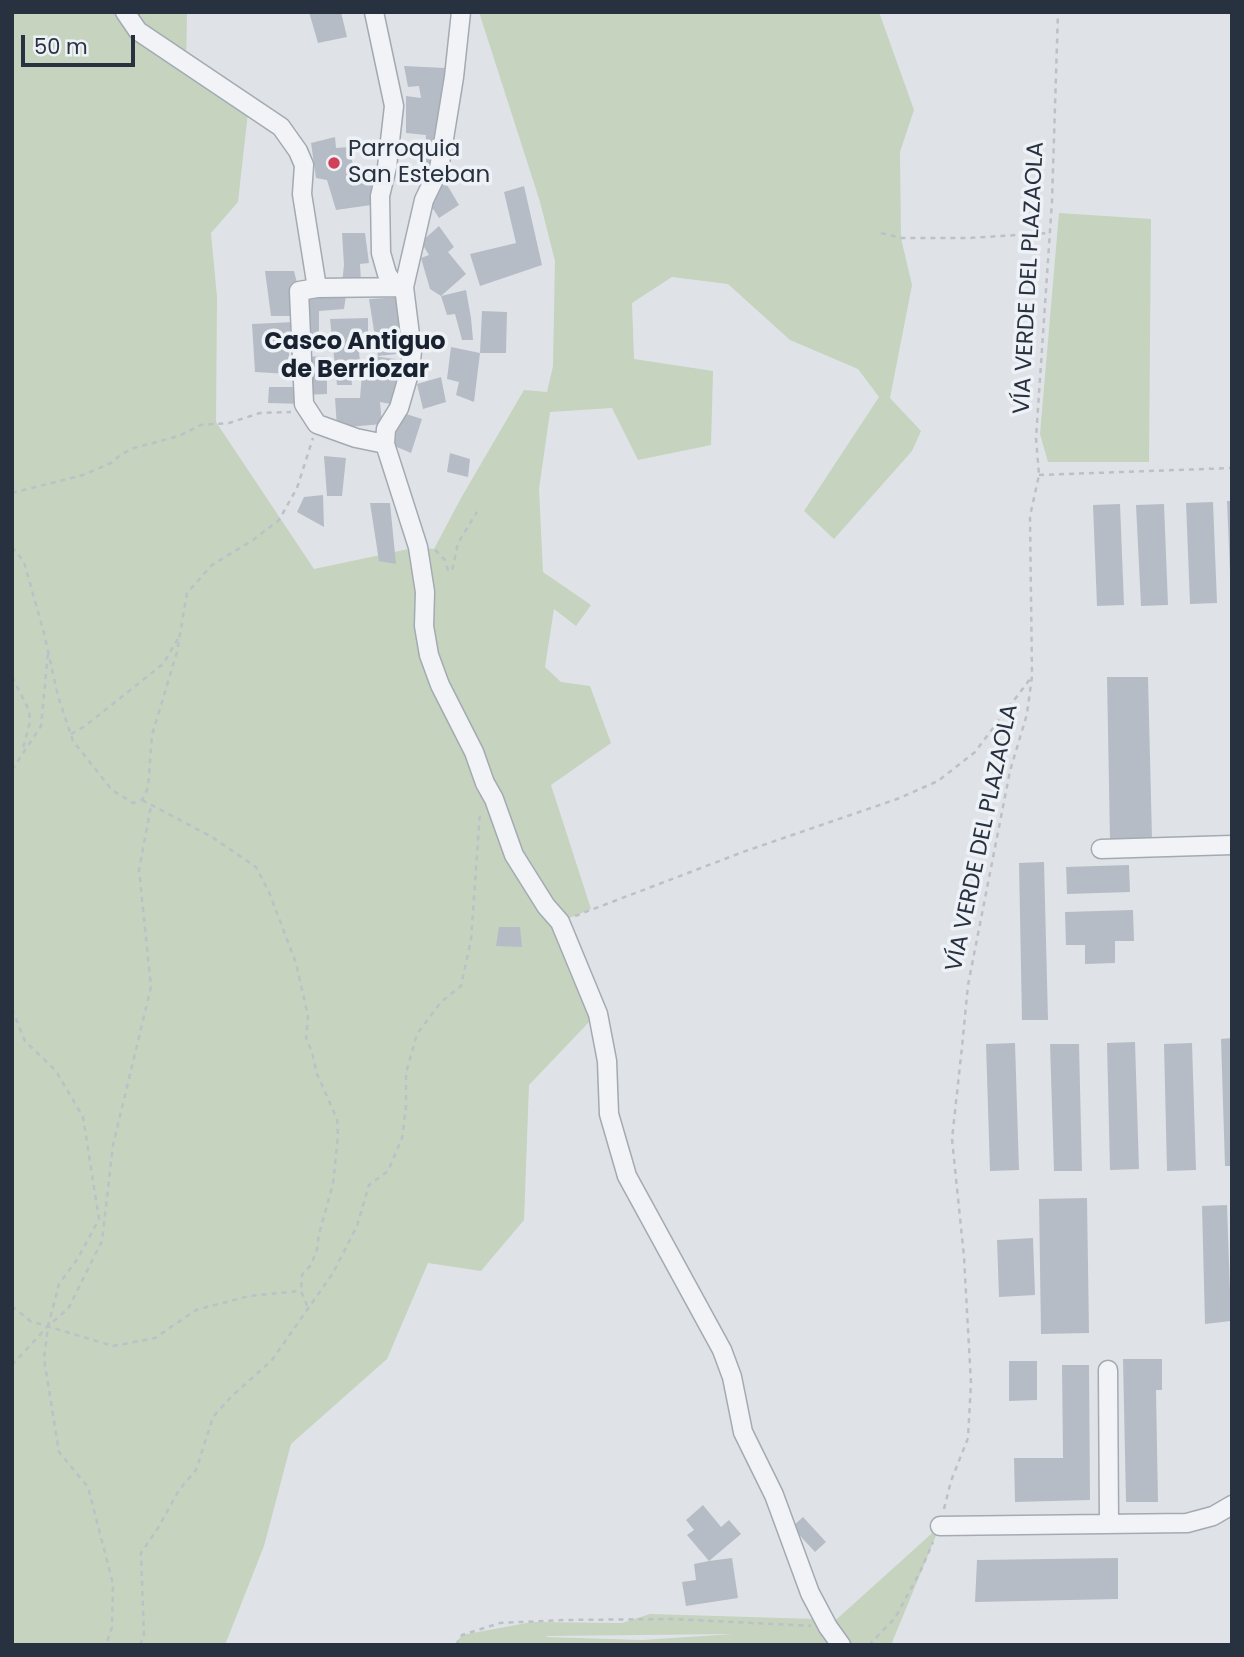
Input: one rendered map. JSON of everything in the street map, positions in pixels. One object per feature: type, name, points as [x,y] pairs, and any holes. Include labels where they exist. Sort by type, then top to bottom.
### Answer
[{"type":"street","points":[[125,12],[138,31],[281,127],[304,165],[302,194],[317,288]]},
{"type":"street","points":[[374,12],[394,106],[387,167],[380,196],[381,253],[387,274],[400,287]]},
{"type":"street","points":[[461,12],[439,169],[424,200],[400,287],[412,351],[402,400],[386,429],[385,444],[418,547],[425,592],[424,626],[429,654],[440,685],[474,752],[503,820],[514,855],[546,906],[560,922],[598,1014],[607,1061],[609,1114],[627,1176],[722,1350],[732,1377],[743,1432],[774,1495],[797,1562],[828,1627],[841,1645]]},
{"type":"street","points":[[385,444],[356,438],[317,424],[304,404],[299,291],[317,288],[400,287]]},
{"type":"street","points":[[1101,849],[1232,845]]},
{"type":"street","points":[[1108,1370],[1109,1524]]},
{"type":"street","points":[[940,1526],[1186,1524],[1213,1516],[1232,1506]]},
{"type":"path","name":"VÍA VERDE DEL PLAZAOLA","points":[[869,1645],[895,1618],[920,1572],[940,1526],[951,1482],[968,1438],[971,1383],[964,1257],[952,1139],[968,985],[1010,771],[1027,714],[1032,676],[1030,516],[1039,475],[1036,438],[1052,201],[1058,12]]},
{"type":"path","points":[[881,233],[901,238],[1048,233]]},
{"type":"path","points":[[12,493],[83,475],[113,462],[134,448],[178,436],[201,425],[229,424],[260,413],[292,412],[304,404]]},
{"type":"path","points":[[12,547],[24,562],[58,696],[73,741],[112,790],[133,803],[142,800],[148,788],[152,734],[177,652],[187,593],[212,565],[253,540],[279,520],[297,488],[317,424]]},
{"type":"path","points":[[1039,475],[1232,468]]},
{"type":"path","points":[[418,547],[434,549],[445,560],[448,570],[452,571],[458,543],[477,512]]},
{"type":"path","points":[[71,734],[85,726],[163,664],[180,636]]},
{"type":"path","points":[[12,770],[41,726],[48,652]]},
{"type":"path","points":[[560,922],[819,824],[897,799],[938,781],[975,752],[1032,676]]},
{"type":"path","points":[[12,677],[29,710],[30,722],[22,746],[22,755]]},
{"type":"path","points":[[142,800],[212,837],[256,867],[269,892],[296,963],[308,1016],[306,1038],[337,1119],[338,1136],[333,1184],[317,1249],[311,1265],[302,1275],[301,1291],[308,1308]]},
{"type":"path","points":[[12,1365],[48,1326],[68,1309],[102,1241],[113,1145],[151,987],[139,870],[151,806]]},
{"type":"path","points":[[140,1645],[144,1636],[141,1553],[179,1490],[196,1470],[214,1417],[231,1397],[272,1360],[333,1273],[357,1226],[369,1185],[388,1171],[402,1138],[406,1073],[417,1034],[441,1002],[461,986],[471,940],[481,808]]},
{"type":"path","points":[[12,1009],[25,1041],[56,1071],[83,1117],[99,1219],[78,1258],[59,1284],[48,1326],[44,1359],[59,1452],[88,1487],[113,1584],[112,1627],[106,1645]]},
{"type":"path","points":[[12,1306],[30,1321],[113,1346],[155,1338],[197,1310],[249,1296],[301,1291]]},
{"type":"path","points":[[456,1645],[462,1635],[500,1623],[674,1619],[828,1627]]},
{"type":"green space","points":[[12,12],[187,12],[186,71],[248,112],[238,202],[211,233],[217,297],[216,422],[314,569],[418,547],[434,549],[524,390],[547,392],[553,366],[555,261],[540,202],[479,12],[879,12],[914,110],[900,152],[901,238],[912,285],[890,398],[921,431],[912,451],[834,539],[804,511],[879,397],[858,369],[790,340],[728,284],[672,277],[632,303],[634,359],[713,371],[711,445],[638,460],[612,408],[550,412],[539,489],[543,572],[591,605],[576,626],[554,609],[545,667],[561,682],[590,686],[611,743],[551,785],[591,909],[560,922],[590,1021],[529,1085],[524,1220],[481,1271],[428,1263],[387,1359],[291,1444],[264,1546],[225,1645],[12,1645]]},
{"type":"green space","points":[[1059,213],[1151,219],[1149,462],[1048,462],[1040,434]]},
{"type":"green space","points":[[940,1526],[891,1645],[454,1645],[462,1635],[532,1622],[622,1623],[650,1614],[816,1619],[828,1627]],"holes":[[[734,1634],[642,1640],[546,1637]]]},
{"type":"building","points":[[309,12],[341,12],[347,37],[318,43]]},
{"type":"building","points":[[404,66],[445,68],[435,165],[425,164],[426,135],[406,133],[406,96],[421,98],[419,86],[408,87]]},
{"type":"building","name":"Parroquia San Esteban","points":[[335,137],[336,148],[349,147],[356,178],[372,176],[371,205],[336,210],[327,180],[316,178],[311,143]]},
{"type":"building","points":[[446,183],[459,205],[439,218],[428,201],[436,190]]},
{"type":"building","points":[[524,186],[542,265],[480,286],[470,254],[516,243],[504,192]]},
{"type":"building","points":[[439,226],[454,247],[448,252],[466,274],[441,296],[430,289],[421,258],[429,255],[421,242]]},
{"type":"building","points":[[342,233],[365,233],[369,263],[360,264],[361,282],[342,283]]},
{"type":"building","points":[[265,271],[294,271],[299,291],[347,288],[344,309],[319,311],[319,336],[301,335],[300,316],[271,316]]},
{"type":"building","points":[[466,290],[473,340],[462,340],[455,314],[447,315],[441,296]]},
{"type":"building","points":[[401,297],[406,353],[378,356],[369,299]]},
{"type":"building","points":[[482,311],[507,312],[506,353],[480,353]]},
{"type":"building","points":[[368,318],[368,340],[358,340],[360,363],[357,373],[351,374],[352,385],[337,385],[330,319]]},
{"type":"building","points":[[294,322],[296,342],[289,342],[289,374],[255,372],[252,324]]},
{"type":"building","points":[[451,347],[480,353],[474,402],[456,395],[459,382],[447,379]]},
{"type":"building","points":[[327,356],[327,394],[303,395],[304,404],[268,403],[269,387],[303,387],[302,357]]},
{"type":"building","points":[[374,356],[402,360],[396,405],[380,402],[382,424],[337,428],[335,398],[360,398],[362,374],[373,376]]},
{"type":"building","points":[[441,377],[446,402],[423,409],[417,384]]},
{"type":"building","points":[[403,413],[422,419],[411,453],[392,445]]},
{"type":"building","points":[[450,453],[470,459],[468,477],[447,472]]},
{"type":"building","points":[[324,456],[346,458],[342,496],[327,496]]},
{"type":"building","points":[[323,495],[324,527],[297,512],[304,497]]},
{"type":"building","points":[[1227,501],[1232,501],[1232,572],[1230,572]]},
{"type":"building","points":[[1213,502],[1217,603],[1190,604],[1186,503]]},
{"type":"building","points":[[370,503],[390,503],[396,564],[379,561]]},
{"type":"building","points":[[1120,504],[1124,605],[1097,606],[1093,505]]},
{"type":"building","points":[[1164,504],[1168,605],[1141,606],[1136,505]]},
{"type":"building","points":[[1107,677],[1148,677],[1152,839],[1110,840]]},
{"type":"building","points":[[1044,862],[1048,1020],[1022,1020],[1019,863]]},
{"type":"building","points":[[1129,865],[1130,892],[1067,894],[1066,867]]},
{"type":"building","points":[[1133,910],[1134,941],[1115,941],[1115,963],[1085,964],[1085,945],[1066,945],[1065,912]]},
{"type":"building","points":[[499,927],[520,927],[522,947],[496,946]]},
{"type":"building","points":[[1232,1038],[1232,1166],[1225,1166],[1221,1039]]},
{"type":"building","points":[[1135,1042],[1139,1169],[1110,1170],[1107,1043]]},
{"type":"building","points":[[1015,1043],[1019,1170],[990,1171],[986,1044]]},
{"type":"building","points":[[1192,1043],[1196,1170],[1167,1171],[1164,1044]]},
{"type":"building","points":[[1050,1044],[1079,1044],[1082,1171],[1054,1171]]},
{"type":"building","points":[[1087,1198],[1089,1333],[1041,1334],[1039,1199]]},
{"type":"building","points":[[1227,1205],[1231,1321],[1205,1324],[1202,1206]]},
{"type":"building","points":[[1033,1238],[1035,1295],[999,1297],[997,1240]]},
{"type":"building","points":[[1123,1359],[1162,1359],[1162,1390],[1156,1390],[1158,1502],[1126,1502]]},
{"type":"building","points":[[1009,1361],[1037,1361],[1037,1400],[1009,1401]]},
{"type":"building","points":[[1062,1365],[1089,1365],[1090,1500],[1015,1502],[1014,1458],[1063,1458]]},
{"type":"building","points":[[703,1505],[721,1527],[729,1520],[741,1534],[709,1561],[687,1535],[694,1530],[686,1520]]},
{"type":"building","points":[[803,1517],[826,1542],[815,1552],[792,1527]]},
{"type":"building","points":[[732,1558],[738,1598],[686,1606],[682,1582],[696,1580],[694,1564]]},
{"type":"building","points":[[1118,1558],[1118,1599],[975,1602],[977,1560]]},
{"type":"place","name":"Parroquia San Esteban","points":[[334,163]]},
{"type":"district","name":"Casco Antiguo de Berriozar","points":[[355,357]]}]
